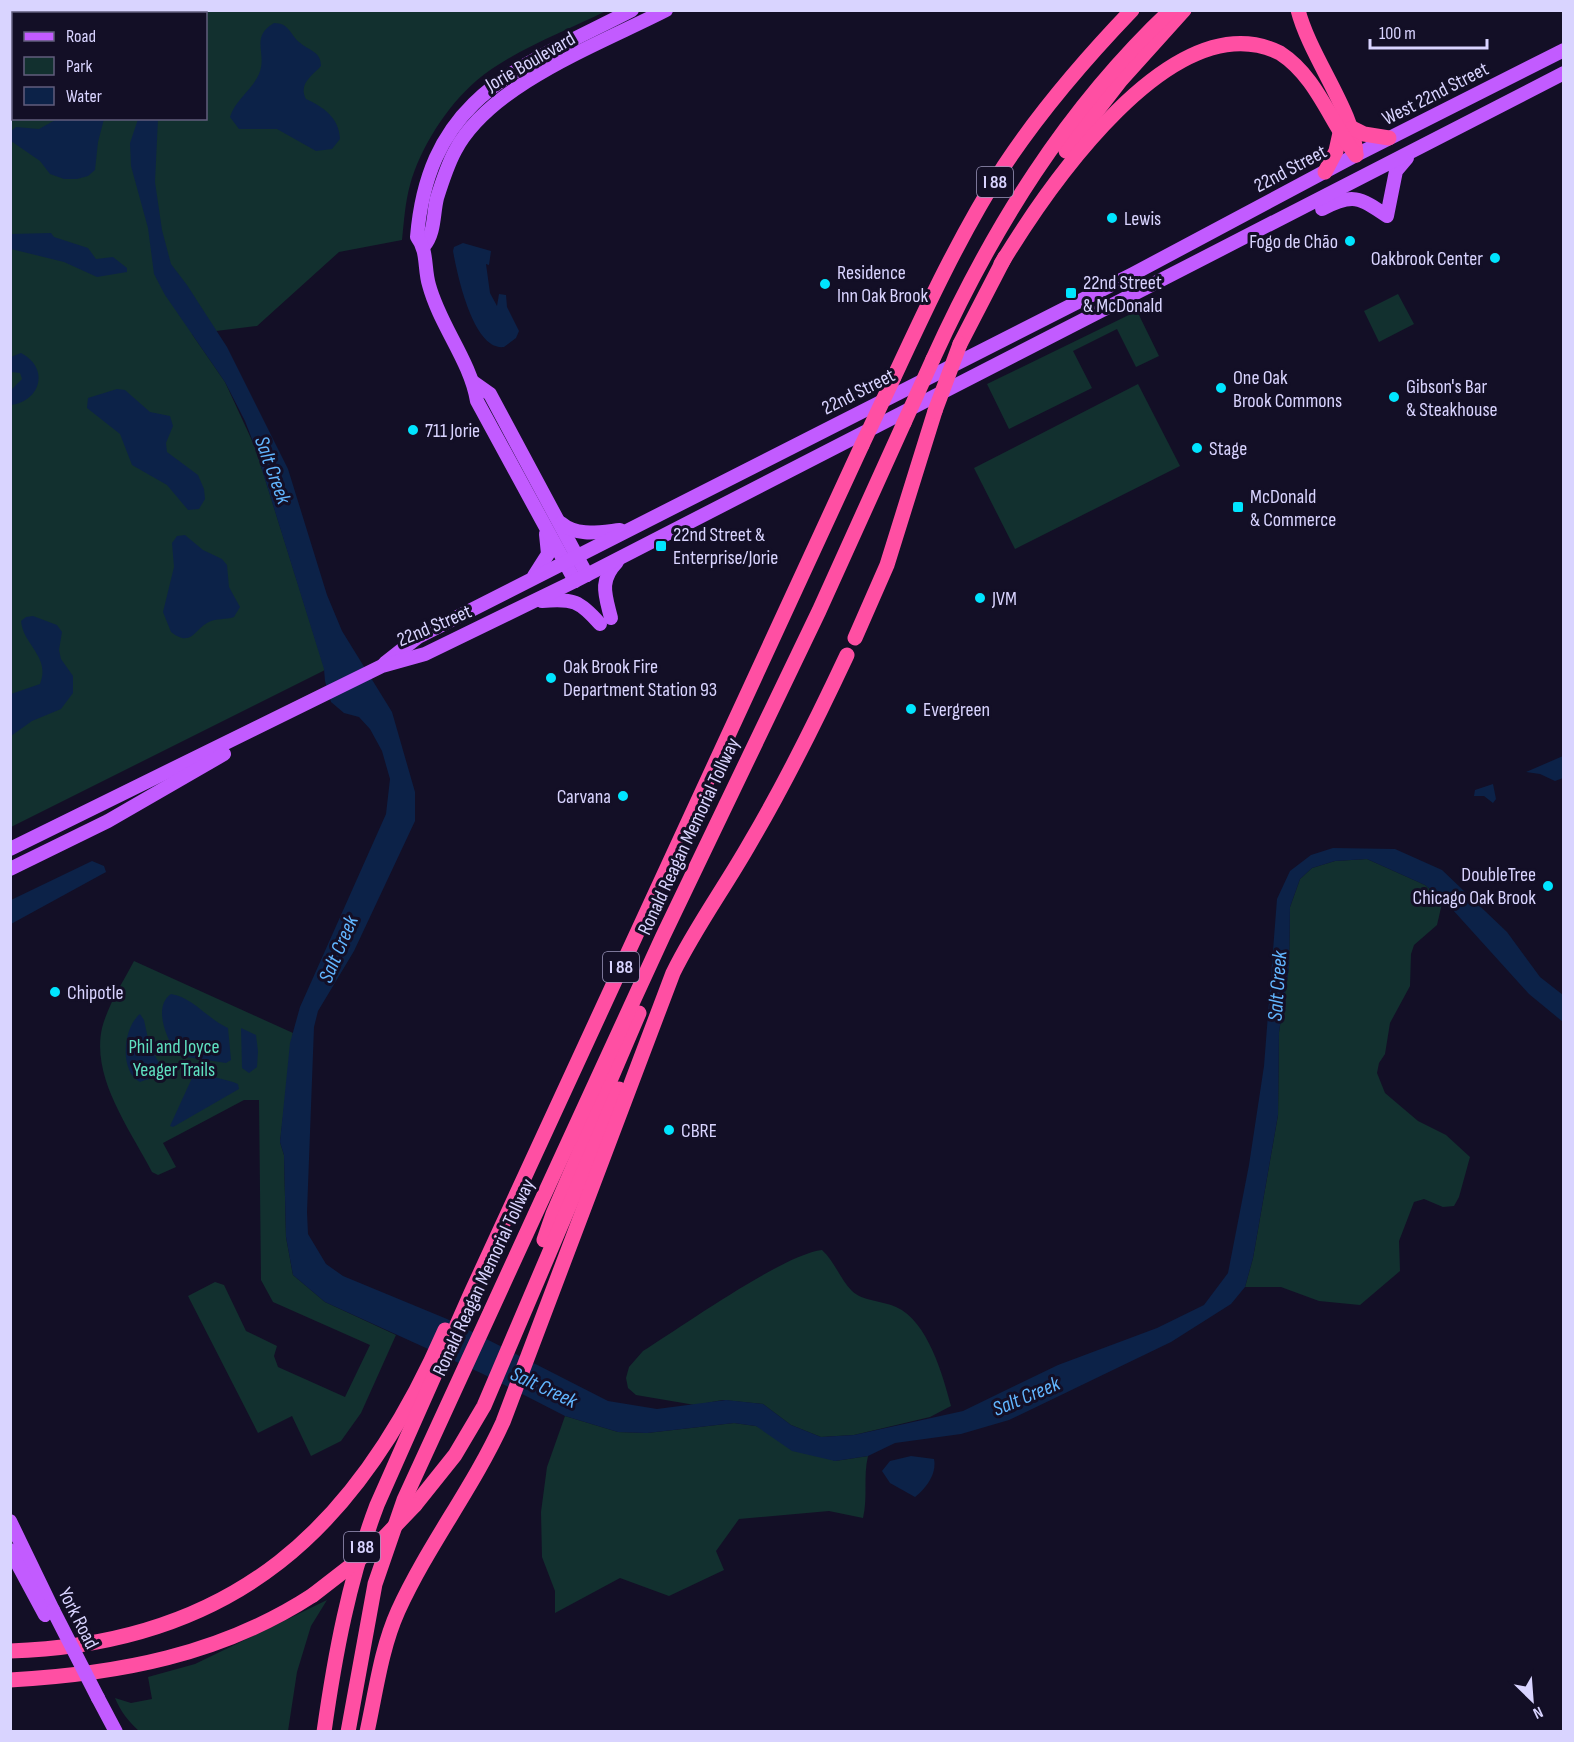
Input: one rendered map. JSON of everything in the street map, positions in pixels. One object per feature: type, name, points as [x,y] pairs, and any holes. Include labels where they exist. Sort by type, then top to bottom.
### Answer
[{"type":"highway","name":"Ronald Reagan Memorial Tollway","points":[[324,1731],[340,1629],[365,1536],[431,1371],[464,1310],[862,445],[947,267],[1004,166],[1058,93],[1132,10]]},
{"type":"highway","name":"Ronald Reagan Memorial Tollway","points":[[348,1731],[367,1617],[384,1553],[404,1500],[663,936],[819,611],[974,272],[1034,171],[1107,77],[1171,10]]},
{"type":"highway","name":"I 88","points":[[855,638],[887,565],[935,411],[960,344],[1001,264],[1045,183],[1066,151],[1121,80],[1184,10]]},
{"type":"highway","points":[[1298,10],[1309,43],[1356,155]]},
{"type":"highway","points":[[1001,264],[1056,179],[1116,108],[1162,64],[1197,45],[1239,40],[1257,42],[1280,52],[1299,68],[1346,130],[1389,138]]},
{"type":"highway","points":[[1325,172],[1346,130]]},
{"type":"highway","name":"I 88","points":[[368,1731],[386,1644],[398,1611],[480,1470],[512,1398],[673,973],[690,939],[750,843],[805,746],[847,655]]},
{"type":"highway","points":[[511,1342],[553,1214],[658,967],[663,936]]},
{"type":"highway","points":[[10,1680],[98,1672],[164,1660],[249,1630],[313,1595],[375,1547],[416,1505],[446,1467],[471,1429],[495,1383],[599,1132],[673,973]]},
{"type":"highway","points":[[10,1651],[30,1651],[98,1643],[156,1628],[214,1604],[267,1573],[316,1532],[353,1490],[431,1371],[449,1320],[471,1293]]},
{"type":"main road","name":"Jorie Boulevard","points":[[571,558],[545,528],[477,401],[473,382],[433,298],[426,274],[424,246],[417,237],[422,192],[441,142],[459,117],[489,89],[518,69],[632,10]]},
{"type":"main road","name":"Jorie Boulevard","points":[[424,246],[430,238],[437,199],[448,166],[456,149],[488,109],[530,79],[666,10]]},
{"type":"main road","name":"West 22nd Street","points":[[1356,155],[1563,50]]},
{"type":"main road","name":"West 22nd Street","points":[[1366,176],[1563,73]]},
{"type":"main road","points":[[1274,223],[1287,223],[1335,202],[1358,198],[1387,216],[1396,171],[1411,152]]},
{"type":"main road","name":"22nd Street","points":[[382,666],[413,639],[1122,279],[1356,155]]},
{"type":"main road","name":"22nd Street","points":[[10,849],[306,706],[382,666],[425,654],[581,578],[1366,176]]},
{"type":"main road","name":"Jorie Boulevard","points":[[473,382],[490,394],[559,520],[571,558],[581,578]]},
{"type":"main road","points":[[559,520],[570,531],[595,533],[631,528]]},
{"type":"main road","points":[[532,578],[548,554],[545,528]]},
{"type":"main road","points":[[534,601],[568,599],[585,607],[605,621],[606,573],[623,557]]},
{"type":"main road","name":"22nd Street","points":[[10,869],[108,821],[306,706]]},
{"type":"main road","name":"York Road","points":[[10,1521],[49,1613],[94,1700],[105,1731]]},
{"type":"main road","name":"York Road","points":[[10,1550],[49,1613]]},
{"type":"main road","name":"York Road","points":[[94,1700],[116,1731]]},
{"type":"green space","points":[[11,11],[606,11],[506,60],[465,91],[436,128],[420,157],[410,185],[402,240],[339,252],[257,326],[192,334],[225,382],[255,447],[325,670],[11,827]]},
{"type":"green space","points":[[1398,294],[1414,324],[1379,342],[1364,311]]},
{"type":"green space","points":[[1137,311],[1159,356],[1136,367],[1117,329],[1073,351],[1092,388],[1009,429],[987,384]]},
{"type":"green space","points":[[1138,384],[1180,466],[1015,549],[974,468]]},
{"type":"green space","points":[[1367,859],[1425,885],[1443,899],[1437,925],[1414,945],[1411,954],[1410,986],[1390,1023],[1385,1054],[1379,1063],[1377,1073],[1385,1093],[1418,1121],[1446,1135],[1470,1157],[1459,1197],[1454,1206],[1443,1207],[1424,1199],[1414,1202],[1399,1241],[1400,1271],[1360,1305],[1319,1301],[1281,1287],[1245,1287],[1253,1258],[1278,1115],[1279,1032],[1289,967],[1290,907],[1300,879],[1312,868],[1335,861]]},
{"type":"green space","name":"Phil and Joyce Yeager Trails","points":[[134,961],[293,1033],[280,1142],[284,1155],[286,1237],[293,1275],[325,1302],[396,1335],[361,1413],[341,1441],[311,1456],[292,1416],[258,1433],[188,1296],[215,1282],[224,1285],[246,1331],[277,1346],[274,1356],[278,1367],[345,1397],[370,1345],[273,1302],[261,1280],[259,1100],[244,1100],[163,1143],[176,1167],[158,1175],[152,1172],[107,1084],[100,1047],[102,1028],[108,1011]]},
{"type":"green space","points":[[822,1250],[852,1291],[861,1297],[896,1307],[917,1324],[933,1350],[951,1406],[930,1417],[854,1435],[821,1437],[791,1425],[763,1404],[723,1400],[695,1405],[636,1395],[628,1388],[626,1378],[629,1367],[643,1351],[759,1277],[783,1264]]},
{"type":"green space","points":[[565,1416],[618,1432],[647,1433],[734,1423],[756,1426],[835,1461],[868,1456],[863,1518],[829,1511],[739,1519],[716,1551],[724,1570],[669,1596],[620,1578],[555,1613],[555,1591],[542,1557],[541,1512],[547,1467]]},
{"type":"green space","points":[[327,1600],[311,1626],[297,1672],[288,1731],[139,1731],[131,1724],[117,1703],[115,1698],[131,1703],[152,1699],[148,1677],[195,1664]]},
{"type":"water","points":[[94,10],[97,12],[12,12],[11,29],[11,11]]},
{"type":"water","points":[[274,23],[286,27],[299,42],[319,57],[321,66],[307,81],[304,94],[306,99],[329,114],[337,125],[340,139],[332,149],[316,151],[277,129],[239,129],[230,117],[259,74],[262,59],[260,46],[262,34]]},
{"type":"water","points":[[55,120],[104,120],[98,142],[95,170],[88,176],[64,179],[50,174],[40,161],[11,141],[11,131],[16,127],[39,129]]},
{"type":"water","name":"Salt Creek","points":[[138,120],[158,120],[155,182],[162,230],[171,264],[227,347],[288,469],[327,595],[342,631],[392,712],[415,792],[415,821],[354,951],[318,1011],[314,1027],[308,1234],[326,1264],[343,1276],[447,1319],[608,1401],[657,1409],[726,1400],[763,1404],[791,1425],[821,1437],[854,1435],[963,1411],[1058,1365],[1157,1328],[1204,1305],[1228,1273],[1249,1165],[1264,1066],[1277,899],[1290,871],[1311,855],[1333,848],[1395,849],[1442,870],[1507,932],[1540,977],[1563,995],[1563,1022],[1529,994],[1443,899],[1425,885],[1367,859],[1335,861],[1312,868],[1300,879],[1290,907],[1289,967],[1279,1032],[1278,1115],[1253,1258],[1245,1287],[1231,1304],[1171,1342],[1009,1420],[961,1434],[895,1443],[868,1456],[835,1461],[792,1451],[756,1426],[734,1423],[647,1433],[618,1432],[565,1416],[483,1374],[325,1302],[293,1275],[286,1237],[284,1155],[280,1142],[290,1043],[300,1007],[386,814],[390,779],[382,751],[370,729],[359,717],[344,713],[331,702],[324,669],[245,421],[225,382],[165,295],[154,274],[148,228],[131,166],[130,143]]},
{"type":"water","points":[[51,233],[54,237],[88,248],[96,259],[113,257],[127,268],[127,272],[97,277],[64,262],[11,249],[11,234]]},
{"type":"water","points":[[463,243],[491,251],[489,265],[486,264],[490,293],[497,306],[499,294],[506,295],[507,307],[519,331],[516,338],[504,347],[493,345],[484,337],[468,309],[453,251],[454,247]]},
{"type":"water","points":[[21,353],[36,367],[38,383],[35,391],[29,397],[11,405],[11,390],[22,379],[20,373],[11,372],[11,357]]},
{"type":"water","points":[[117,389],[125,390],[150,412],[170,416],[173,426],[166,443],[167,452],[198,475],[204,489],[205,499],[199,509],[188,510],[167,485],[132,465],[120,434],[87,408],[88,398]]},
{"type":"water","points":[[185,535],[203,550],[222,559],[227,565],[229,587],[240,607],[234,617],[212,621],[188,638],[171,632],[163,612],[174,567],[172,543],[177,536]]},
{"type":"water","points":[[33,616],[57,625],[62,632],[59,650],[61,659],[73,676],[73,693],[61,709],[32,721],[11,736],[11,694],[40,684],[42,675],[42,666],[26,637],[21,621]]},
{"type":"water","points":[[1563,756],[1563,778],[1555,781],[1540,774],[1526,772]]},
{"type":"water","points":[[1493,784],[1496,799],[1493,803],[1484,796],[1474,796],[1475,790]]},
{"type":"water","points":[[92,861],[104,866],[106,872],[11,924],[11,900]]},
{"type":"water","points":[[171,994],[186,999],[228,1028],[231,1060],[226,1063],[187,1057],[176,1052],[165,1031],[162,1014],[166,999]]},
{"type":"water","points":[[140,1014],[144,1020],[150,1048],[160,1064],[148,1079],[140,1082],[133,1077],[129,1069],[126,1049],[130,1029]]},
{"type":"water","points":[[241,1028],[256,1035],[257,1067],[249,1073],[242,1068]]},
{"type":"water","points":[[203,1074],[238,1084],[239,1089],[173,1127],[170,1126],[192,1078]]},
{"type":"water","points":[[911,1456],[934,1459],[934,1470],[930,1480],[915,1497],[890,1483],[882,1471],[890,1461]]},
{"type":"place","name":"Lewis","points":[[1112,218]]},
{"type":"place","name":"Fogo de Chão","points":[[1350,241]]},
{"type":"place","name":"Oakbrook Center","points":[[1495,258]]},
{"type":"place","name":"Residence Inn Oak Brook","points":[[825,284]]},
{"type":"place","name":"22nd Street & McDonald","points":[[1071,293]]},
{"type":"place","name":"One Oak Brook Commons","points":[[1221,388]]},
{"type":"place","name":"Gibson's Bar & Steakhouse","points":[[1394,397]]},
{"type":"place","name":"711 Jorie","points":[[413,430]]},
{"type":"place","name":"Stage","points":[[1197,448]]},
{"type":"place","name":"McDonald & Commerce","points":[[1238,507]]},
{"type":"place","name":"22nd Street & Enterprise/Jorie","points":[[661,546]]},
{"type":"place","name":"JVM","points":[[980,598]]},
{"type":"place","name":"Oak Brook Fire Department Station 93","points":[[551,678]]},
{"type":"place","name":"Evergreen","points":[[911,709]]},
{"type":"place","name":"Carvana","points":[[623,796]]},
{"type":"place","name":"DoubleTree Chicago Oak Brook","points":[[1548,886]]},
{"type":"place","name":"Chipotle","points":[[55,992]]},
{"type":"place","name":"CBRE","points":[[669,1130]]}]
